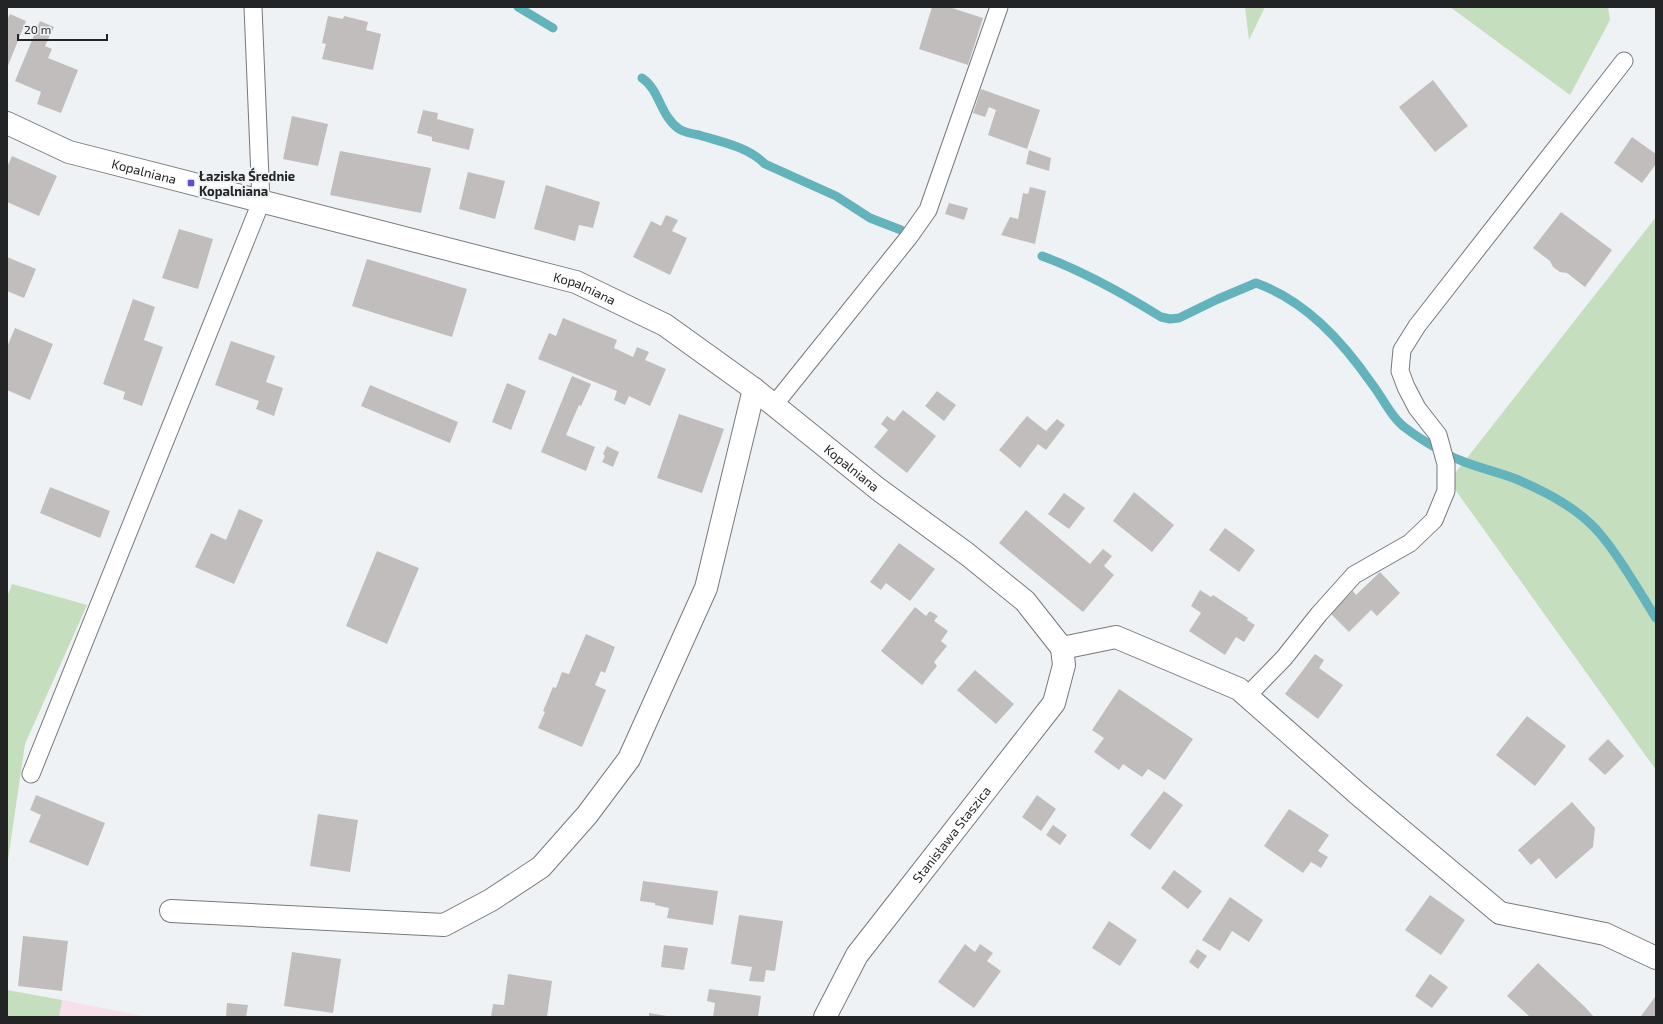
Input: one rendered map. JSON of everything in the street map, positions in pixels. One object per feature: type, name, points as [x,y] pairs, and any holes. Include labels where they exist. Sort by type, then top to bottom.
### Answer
[{"type":"street","name":"Kopalniana","points":[[7,123],[69,152],[576,282],[665,325],[754,389],[878,489],[967,554],[1025,601],[1062,648]]},
{"type":"street","points":[[171,911],[444,925],[491,900],[541,867],[587,815],[629,759],[702,595],[754,389]]},
{"type":"street","points":[[1062,648],[1116,636],[1239,689],[1358,794],[1500,913],[1605,934],[1656,958]]},
{"type":"street","name":"Stanisława Staszica","points":[[825,1017],[858,955],[1054,703],[1064,665],[1062,648]]},
{"type":"lane","points":[[31,774],[261,202],[253,7]]},
{"type":"lane","points":[[774,405],[909,237],[928,210],[999,7]]},
{"type":"lane","points":[[1247,696],[1284,658],[1319,614],[1354,575],[1410,543],[1434,520],[1446,491],[1446,464],[1438,435],[1417,408],[1406,388],[1400,371],[1402,350],[1417,326],[1624,61]]},
{"type":"shaded area","points":[[62,1000],[149,1017],[59,1017]]},
{"type":"green space","points":[[1245,7],[1265,7],[1249,40]]},
{"type":"green space","points":[[1450,7],[1608,7],[1610,20],[1570,95]]},
{"type":"green space","points":[[1656,217],[1656,770],[1449,481]]},
{"type":"green space","points":[[12,584],[87,605],[25,744],[7,867],[7,597]]},
{"type":"green space","points":[[7,990],[62,1000],[59,1017],[7,1017]]},
{"type":"building","points":[[932,7],[949,7],[983,18],[968,65],[919,49]]},
{"type":"building","points":[[10,14],[26,21],[7,68],[7,20]]},
{"type":"building","points":[[328,16],[343,19],[344,16],[368,22],[366,30],[381,34],[373,70],[322,59],[326,44],[322,43]]},
{"type":"building","points":[[40,21],[54,27],[45,46],[52,49],[48,58],[78,70],[61,113],[37,104],[41,92],[15,81]]},
{"type":"building","points":[[1433,80],[1468,126],[1435,152],[1399,107]]},
{"type":"building","points":[[981,89],[1040,110],[1027,149],[988,135],[996,110],[989,107],[985,117],[973,113]]},
{"type":"building","points":[[423,110],[438,113],[437,119],[474,129],[469,150],[432,141],[432,137],[417,133]]},
{"type":"building","points":[[292,116],[328,124],[318,166],[283,159]]},
{"type":"building","points":[[1632,137],[1656,154],[1656,164],[1642,183],[1614,163]]},
{"type":"building","points":[[1029,150],[1051,158],[1049,171],[1026,164]]},
{"type":"building","points":[[340,151],[431,168],[421,213],[330,195]]},
{"type":"building","points":[[12,156],[57,176],[39,216],[7,202],[7,167]]},
{"type":"building","points":[[468,172],[505,181],[495,219],[459,209]]},
{"type":"building","points":[[546,185],[600,202],[593,228],[579,225],[575,241],[534,229]]},
{"type":"building","points":[[1030,187],[1046,191],[1035,244],[1001,235],[1010,217],[1018,219],[1023,193],[1028,194]]},
{"type":"building","points":[[949,203],[968,208],[964,220],[945,214]]},
{"type":"building","points":[[1561,212],[1612,250],[1585,287],[1567,273],[1560,272],[1553,267],[1550,261],[1533,248]]},
{"type":"building","points":[[666,215],[678,220],[672,231],[687,238],[670,275],[633,257],[651,221],[661,226]]},
{"type":"building","points":[[179,229],[213,239],[198,289],[162,278]]},
{"type":"building","points":[[7,257],[36,269],[24,298],[7,291]]},
{"type":"building","points":[[367,259],[467,289],[452,337],[352,306]]},
{"type":"building","points":[[133,299],[155,307],[144,340],[163,347],[142,406],[123,399],[125,392],[103,384]]},
{"type":"building","points":[[563,318],[617,340],[614,348],[633,357],[637,347],[649,352],[645,360],[666,369],[650,406],[629,396],[625,405],[614,400],[617,391],[538,359],[549,333],[556,336]]},
{"type":"building","points":[[15,328],[53,344],[30,400],[7,390],[7,347]]},
{"type":"building","points":[[231,341],[275,356],[266,382],[283,388],[274,416],[256,409],[259,401],[215,385]]},
{"type":"building","points":[[572,376],[591,384],[581,406],[579,405],[566,435],[595,447],[586,471],[541,452]]},
{"type":"building","points":[[507,383],[526,391],[511,430],[492,422]]},
{"type":"building","points":[[370,385],[458,422],[450,443],[361,406]]},
{"type":"building","points":[[937,391],[956,405],[944,421],[925,406]]},
{"type":"building","points":[[903,410],[936,436],[907,473],[874,447],[888,430],[881,424],[887,416],[894,421]]},
{"type":"building","points":[[679,414],[724,429],[702,493],[657,478]]},
{"type":"building","points":[[1027,416],[1046,431],[1057,419],[1065,425],[1046,450],[1038,444],[1020,468],[999,450]]},
{"type":"building","points":[[607,446],[619,452],[613,467],[602,462],[605,456],[603,454]]},
{"type":"building","points":[[50,487],[110,511],[100,538],[40,513]]},
{"type":"building","points":[[1134,492],[1174,525],[1152,552],[1113,521]]},
{"type":"building","points":[[1064,493],[1085,508],[1069,529],[1048,514]]},
{"type":"building","points":[[239,509],[263,520],[234,584],[195,567],[211,533],[226,540]]},
{"type":"building","points":[[1026,510],[1090,564],[1103,549],[1112,556],[1104,566],[1114,575],[1083,612],[999,543]]},
{"type":"building","points":[[1225,528],[1255,550],[1239,572],[1209,550]]},
{"type":"building","points":[[899,543],[935,569],[910,601],[886,583],[881,590],[870,582]]},
{"type":"building","points":[[377,551],[419,568],[387,644],[346,626]]},
{"type":"building","points":[[1380,572],[1400,593],[1377,616],[1371,610],[1349,632],[1330,613],[1353,591],[1356,595]]},
{"type":"building","points":[[1200,590],[1211,597],[1213,595],[1248,618],[1247,620],[1255,625],[1244,642],[1236,637],[1225,655],[1189,631],[1201,613],[1191,606]]},
{"type":"building","points":[[915,607],[926,616],[930,611],[938,616],[934,621],[948,631],[941,641],[947,646],[934,662],[937,666],[922,685],[881,651]]},
{"type":"building","points":[[586,634],[615,647],[605,673],[601,671],[595,685],[606,690],[582,747],[538,728],[553,687],[556,688],[562,672],[569,674]]},
{"type":"building","points":[[1315,654],[1324,660],[1319,668],[1343,685],[1318,719],[1285,694]]},
{"type":"building","points":[[975,670],[1014,704],[996,724],[957,690]]},
{"type":"building","points":[[1119,689],[1193,739],[1165,780],[1148,769],[1142,777],[1123,764],[1119,770],[1094,752],[1104,738],[1092,730]]},
{"type":"building","points":[[1527,716],[1566,746],[1535,786],[1496,755]]},
{"type":"building","points":[[1608,739],[1624,756],[1605,775],[1588,759]]},
{"type":"building","points":[[1164,791],[1183,805],[1150,850],[1130,835]]},
{"type":"building","points":[[36,795],[105,823],[88,866],[29,842],[41,815],[30,810]]},
{"type":"building","points":[[1037,795],[1056,809],[1041,831],[1022,817]]},
{"type":"building","points":[[1572,802],[1595,828],[1593,847],[1556,879],[1539,858],[1531,865],[1518,850]]},
{"type":"building","points":[[1289,809],[1329,835],[1318,851],[1328,857],[1321,868],[1311,862],[1303,873],[1264,846]]},
{"type":"building","points":[[318,814],[358,820],[350,872],[310,866]]},
{"type":"building","points":[[1053,825],[1067,835],[1060,845],[1046,835]]},
{"type":"building","points":[[1174,870],[1202,891],[1188,909],[1161,888]]},
{"type":"building","points":[[643,881],[718,891],[713,925],[667,918],[669,908],[655,905],[655,903],[640,901]]},
{"type":"building","points":[[1430,895],[1465,920],[1441,955],[1405,930]]},
{"type":"building","points":[[1230,897],[1263,920],[1249,942],[1232,931],[1220,951],[1202,940]]},
{"type":"building","points":[[739,915],[783,921],[775,971],[766,970],[764,982],[749,981],[752,967],[731,964]]},
{"type":"building","points":[[1109,921],[1137,940],[1120,966],[1092,948]]},
{"type":"building","points":[[23,936],[68,941],[62,991],[18,986]]},
{"type":"building","points":[[965,944],[975,952],[980,944],[993,953],[987,961],[1001,971],[974,1008],[938,982]]},
{"type":"building","points":[[664,945],[688,948],[684,970],[661,967]]},
{"type":"building","points":[[1197,949],[1207,956],[1198,969],[1189,962]]},
{"type":"building","points":[[292,952],[341,959],[333,1013],[284,1006]]},
{"type":"building","points":[[1538,963],[1594,1017],[1530,1017],[1507,996]]},
{"type":"building","points":[[508,974],[552,981],[547,1017],[491,1017],[493,1004],[504,1005]]},
{"type":"building","points":[[1430,974],[1448,987],[1432,1008],[1415,996]]},
{"type":"building","points":[[709,989],[761,996],[758,1017],[713,1017],[715,1003],[707,1001]]},
{"type":"building","points":[[1655,997],[1656,1017],[1642,1017],[1641,1016]]},
{"type":"building","points":[[227,1003],[248,1005],[246,1017],[226,1017]]},
{"type":"building","points":[[649,1013],[667,1016],[667,1017],[649,1017]]},
{"type":"waterway","points":[[518,7],[553,28]]},
{"type":"waterway","points":[[642,78],[653,89],[668,117],[679,129],[743,149],[751,153],[765,164],[836,196],[870,218],[901,230]]},
{"type":"waterway","points":[[1042,256],[1088,276],[1161,317],[1170,319],[1179,318],[1256,283],[1291,300],[1322,324],[1335,338],[1360,368],[1392,414],[1407,429],[1433,446],[1456,458],[1475,466],[1516,479],[1539,490],[1562,502],[1583,517],[1601,535],[1616,555],[1656,618]]},
{"type":"place","name":"Łaziska Średnie Kopalniana","points":[[191,183]]}]
